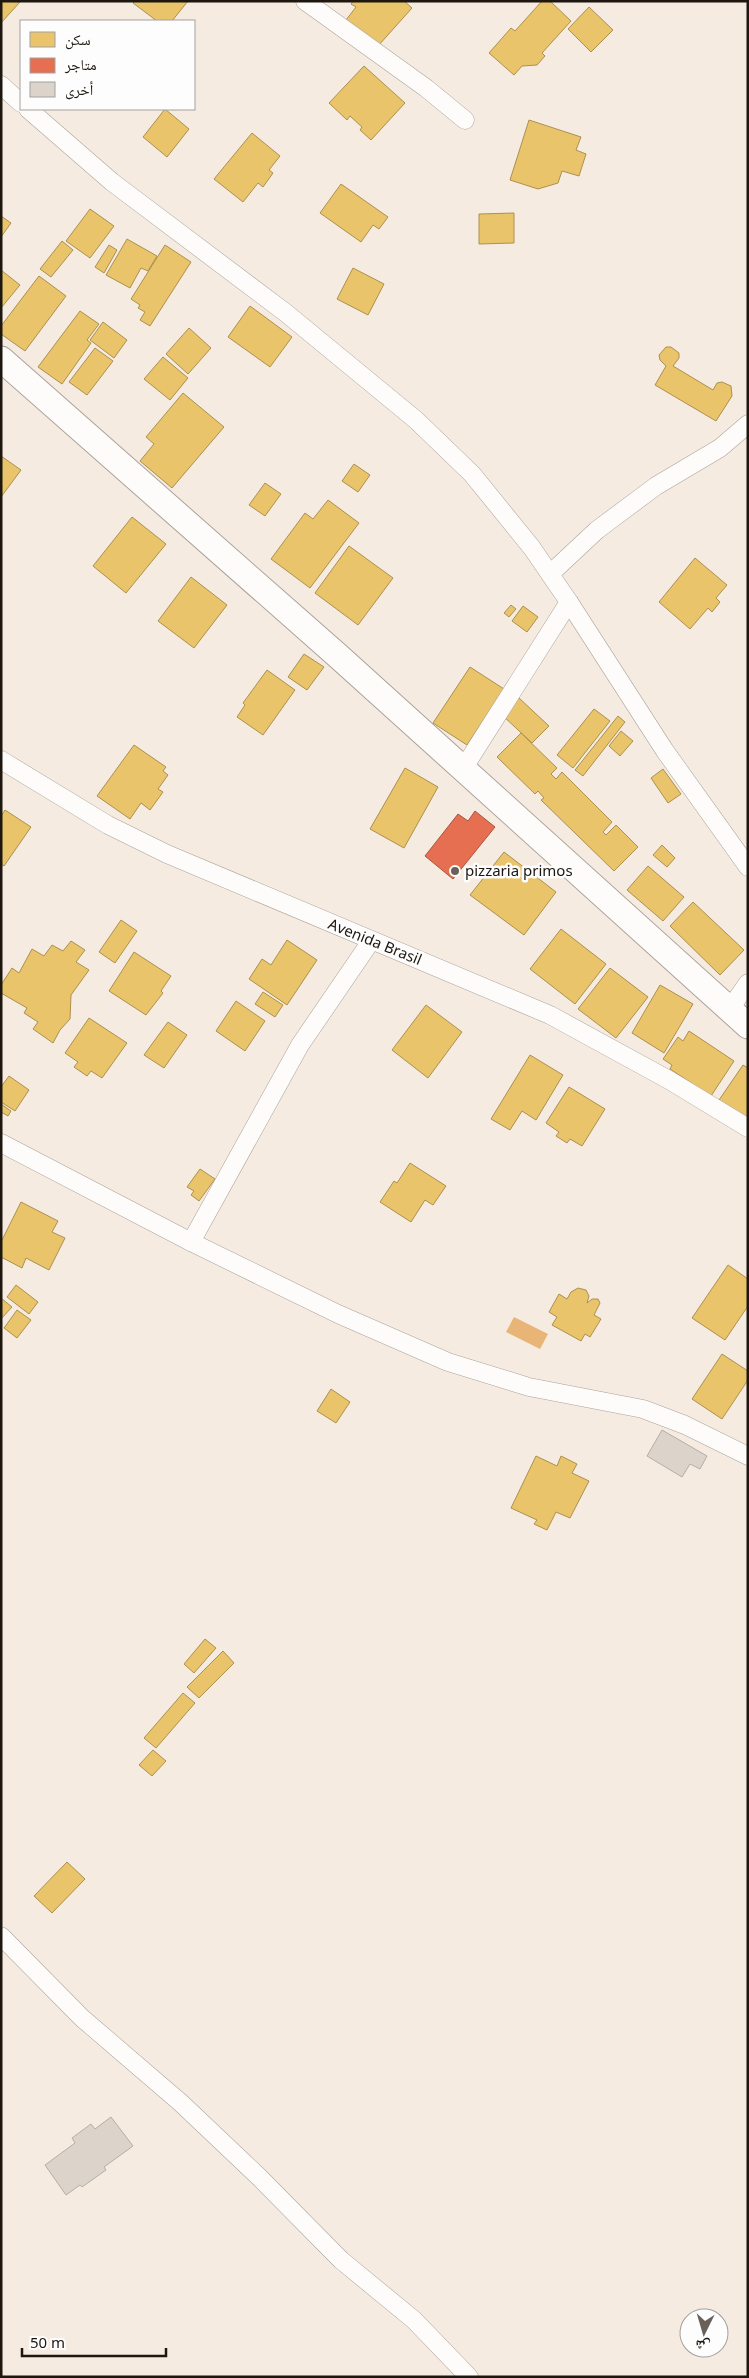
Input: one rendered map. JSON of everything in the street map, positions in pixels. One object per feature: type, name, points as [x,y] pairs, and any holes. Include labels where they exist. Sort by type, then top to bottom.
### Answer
[{"type":"main road","points":[[1,359],[463,768],[739,1018]]},
{"type":"street","points":[[305,1],[426,88],[465,120]]},
{"type":"street","points":[[1,85],[20,102]]},
{"type":"street","points":[[29,110],[112,182],[286,313],[416,420],[472,474],[532,548],[569,602],[665,752],[748,867]]},
{"type":"street","points":[[550,574],[596,530],[656,486],[720,448],[748,424]]},
{"type":"street","points":[[463,768],[569,602]]},
{"type":"street","name":"Avenida Brasil","points":[[1,760],[108,825],[167,854],[550,1015],[669,1080],[748,1128]]},
{"type":"street","points":[[190,1242],[300,1045],[371,941]]},
{"type":"street","points":[[739,1018],[748,983]]},
{"type":"street","points":[[1,1143],[190,1242],[338,1314],[448,1362],[528,1387],[643,1409],[685,1425],[748,1456]]},
{"type":"street","points":[[1,1936],[82,2018],[188,2110],[259,2177],[341,2260],[414,2320],[469,2377]]},
{"type":"shaded area","points":[[514,1317],[548,1334],[540,1349],[506,1332]]},
{"type":"building: سكن","points":[[1,1],[20,2],[1,23]]},
{"type":"building: سكن","points":[[135,1],[188,1],[173,20],[156,20],[133,3]]},
{"type":"building: سكن","points":[[353,1],[404,1],[412,8],[378,46],[346,20],[356,7],[351,4]]},
{"type":"building: سكن","points":[[542,1],[550,1],[571,21],[542,53],[545,56],[537,65],[522,66],[514,75],[489,53],[511,28],[515,31]]},
{"type":"building: سكن","points":[[589,7],[613,30],[591,52],[568,29]]},
{"type":"building: سكن","points":[[364,66],[405,103],[371,140],[360,130],[362,127],[350,116],[347,120],[329,103]]},
{"type":"building: سكن","points":[[164,110],[189,129],[167,157],[143,137]]},
{"type":"building: سكن","points":[[529,120],[581,137],[576,150],[586,154],[579,176],[562,171],[558,183],[538,189],[510,180]]},
{"type":"building: سكن","points":[[252,133],[280,156],[269,170],[273,173],[263,187],[258,183],[243,202],[214,179]]},
{"type":"building: سكن","points":[[341,184],[388,217],[379,229],[373,225],[361,242],[320,213]]},
{"type":"building: سكن","points":[[90,209],[114,226],[90,258],[66,241]]},
{"type":"building: سكن","points":[[514,213],[514,243],[479,244],[479,214]]},
{"type":"building: سكن","points":[[1,216],[11,223],[1,237]]},
{"type":"building: سكن","points":[[127,239],[157,256],[148,271],[141,268],[130,288],[106,275]]},
{"type":"building: سكن","points":[[62,241],[73,250],[51,277],[40,269]]},
{"type":"building: سكن","points":[[109,245],[117,250],[104,273],[95,267]]},
{"type":"building: سكن","points":[[165,245],[191,262],[150,326],[140,320],[145,312],[138,308],[140,305],[131,299]]},
{"type":"building: سكن","points":[[353,268],[384,284],[368,315],[337,299]]},
{"type":"building: سكن","points":[[1,270],[20,285],[1,308]]},
{"type":"building: سكن","points":[[39,276],[66,296],[25,351],[1,334],[1,326]]},
{"type":"building: سكن","points":[[250,306],[292,337],[270,367],[228,337]]},
{"type":"building: سكن","points":[[80,311],[99,324],[87,340],[91,343],[62,384],[38,367]]},
{"type":"building: سكن","points":[[103,322],[127,340],[114,358],[90,340]]},
{"type":"building: سكن","points":[[189,328],[211,348],[188,374],[166,354]]},
{"type":"building: سكن","points":[[666,347],[671,347],[679,353],[679,358],[673,366],[713,390],[717,383],[722,382],[731,386],[732,396],[716,421],[655,385],[666,366],[660,360],[659,355]]},
{"type":"building: سكن","points":[[95,348],[113,361],[87,395],[69,382]]},
{"type":"building: سكن","points":[[163,357],[188,378],[170,400],[144,379]]},
{"type":"building: سكن","points":[[183,393],[224,427],[172,488],[140,461],[154,444],[146,437]]},
{"type":"building: سكن","points":[[1,456],[21,470],[1,497]]},
{"type":"building: سكن","points":[[354,464],[370,475],[358,492],[342,481]]},
{"type":"building: سكن","points":[[265,483],[281,494],[265,516],[249,505]]},
{"type":"building: سكن","points":[[328,500],[359,523],[310,588],[271,559],[305,513],[313,519]]},
{"type":"building: سكن","points":[[132,517],[166,544],[126,593],[93,566]]},
{"type":"building: سكن","points":[[349,546],[393,578],[358,625],[315,593]]},
{"type":"building: سكن","points":[[695,558],[727,585],[716,598],[720,602],[712,612],[708,608],[690,629],[659,602]]},
{"type":"building: سكن","points":[[191,577],[227,605],[194,648],[158,621]]},
{"type":"building: سكن","points":[[511,605],[516,609],[509,617],[504,613]]},
{"type":"building: سكن","points":[[523,606],[538,617],[527,632],[512,621]]},
{"type":"building: سكن","points":[[304,654],[324,667],[307,690],[288,677]]},
{"type":"building: سكن","points":[[470,667],[504,689],[467,745],[433,723]]},
{"type":"building: سكن","points":[[267,670],[295,690],[263,735],[237,717],[245,705],[243,703]]},
{"type":"building: سكن","points":[[519,698],[549,726],[532,743],[502,715]]},
{"type":"building: سكن","points":[[594,709],[610,721],[573,768],[557,755]]},
{"type":"building: سكن","points":[[618,716],[625,722],[583,776],[575,770]]},
{"type":"building: سكن","points":[[621,731],[633,741],[620,756],[609,746]]},
{"type":"building: سكن","points":[[521,733],[557,768],[551,774],[556,779],[562,772],[612,822],[603,832],[606,835],[616,825],[638,847],[614,871],[541,800],[544,798],[538,791],[535,794],[497,757]]},
{"type":"building: سكن","points":[[134,745],[166,767],[163,771],[168,775],[158,789],[163,792],[150,810],[141,803],[130,819],[97,796]]},
{"type":"building: سكن","points":[[405,768],[438,787],[404,848],[370,829]]},
{"type":"building: سكن","points":[[663,769],[681,794],[668,803],[651,778]]},
{"type":"building: سكن","points":[[5,810],[31,827],[4,866],[1,864],[1,816]]},
{"type":"building: سكن","points":[[662,845],[675,858],[667,867],[653,855]]},
{"type":"building: سكن","points":[[504,852],[556,892],[524,935],[470,895]]},
{"type":"building: سكن","points":[[648,866],[684,897],[663,921],[627,890]]},
{"type":"building: سكن","points":[[693,902],[744,950],[720,975],[670,926]]},
{"type":"building: سكن","points":[[121,920],[137,931],[115,963],[99,952]]},
{"type":"building: سكن","points":[[561,929],[606,964],[575,1004],[530,969]]},
{"type":"building: سكن","points":[[287,940],[317,960],[287,1005],[249,979],[262,959],[271,965]]},
{"type":"building: سكن","points":[[71,941],[85,950],[76,962],[89,970],[71,995],[70,1019],[60,1030],[53,1043],[33,1029],[38,1022],[24,1013],[27,1008],[1,993],[1,985],[12,968],[19,973],[32,949],[44,956],[52,945],[63,951]]},
{"type":"building: سكن","points":[[134,952],[171,976],[161,991],[163,993],[146,1015],[109,991]]},
{"type":"building: سكن","points":[[610,968],[648,997],[616,1038],[578,1009]]},
{"type":"building: سكن","points":[[660,985],[693,1004],[664,1053],[632,1033]]},
{"type":"building: سكن","points":[[263,992],[283,1005],[275,1017],[255,1004]]},
{"type":"building: سكن","points":[[236,1001],[265,1021],[245,1051],[216,1031]]},
{"type":"building: سكن","points":[[426,1005],[462,1032],[428,1078],[392,1050]]},
{"type":"building: سكن","points":[[89,1018],[127,1043],[102,1078],[91,1071],[87,1076],[74,1067],[78,1062],[65,1053]]},
{"type":"building: سكن","points":[[168,1022],[187,1035],[164,1068],[144,1055]]},
{"type":"building: سكن","points":[[689,1031],[734,1061],[711,1096],[670,1069],[672,1065],[663,1059],[678,1037],[683,1041]]},
{"type":"building: سكن","points":[[530,1055],[563,1075],[536,1120],[522,1111],[510,1130],[491,1119]]},
{"type":"building: سكن","points":[[743,1065],[748,1068],[748,1119],[719,1100]]},
{"type":"building: سكن","points":[[9,1076],[29,1090],[15,1111],[1,1102],[1,1087]]},
{"type":"building: سكن","points":[[569,1087],[605,1109],[582,1146],[570,1139],[567,1143],[556,1136],[559,1132],[546,1123]]},
{"type":"building: سكن","points":[[1,1104],[11,1111],[8,1116],[1,1112]]},
{"type":"building: سكن","points":[[410,1163],[446,1186],[433,1205],[425,1200],[411,1222],[380,1202],[394,1181],[397,1183]]},
{"type":"building: سكن","points":[[200,1169],[215,1179],[199,1201],[191,1195],[194,1191],[187,1187]]},
{"type":"building: سكن","points":[[21,1202],[58,1221],[52,1232],[65,1238],[49,1270],[26,1258],[22,1268],[1,1257],[1,1242]]},
{"type":"building: سكن","points":[[728,1265],[748,1279],[748,1306],[725,1340],[692,1318]]},
{"type":"building: سكن","points":[[16,1285],[38,1302],[29,1314],[7,1297]]},
{"type":"building: سكن","points":[[578,1288],[586,1290],[589,1296],[587,1303],[592,1299],[598,1299],[600,1303],[594,1315],[601,1319],[590,1337],[585,1334],[581,1341],[552,1325],[557,1317],[549,1312],[559,1294],[567,1299],[571,1292]]},
{"type":"building: سكن","points":[[1,1298],[12,1307],[1,1319]]},
{"type":"building: سكن","points":[[17,1310],[31,1320],[17,1338],[4,1328]]},
{"type":"building: سكن","points":[[722,1354],[748,1371],[748,1380],[722,1419],[692,1399]]},
{"type":"building: سكن","points":[[331,1389],[350,1402],[336,1423],[317,1411]]},
{"type":"building: سكن","points":[[536,1456],[557,1466],[561,1456],[577,1464],[572,1473],[589,1481],[570,1518],[556,1512],[547,1530],[534,1524],[537,1520],[511,1508]]},
{"type":"building: سكن","points":[[205,1639],[216,1648],[194,1673],[184,1664]]},
{"type":"building: سكن","points":[[223,1651],[234,1663],[199,1698],[187,1687]]},
{"type":"building: سكن","points":[[183,1693],[195,1703],[156,1748],[144,1738]]},
{"type":"building: سكن","points":[[153,1750],[166,1761],[152,1776],[139,1765]]},
{"type":"building: سكن","points":[[67,1862],[85,1879],[52,1913],[34,1896]]},
{"type":"building: متاجر","points":[[475,811],[495,827],[453,879],[425,856],[458,814],[468,821]]},
{"type":"building: أخرى","points":[[662,1430],[707,1456],[700,1469],[690,1464],[682,1477],[647,1456]]},
{"type":"building: أخرى","points":[[111,2117],[133,2146],[104,2167],[106,2170],[82,2187],[80,2185],[66,2195],[45,2165],[75,2143],[72,2138],[91,2124],[95,2129]]},
{"type":"place","name":"pizzaria primos","points":[[455,871]]}]
